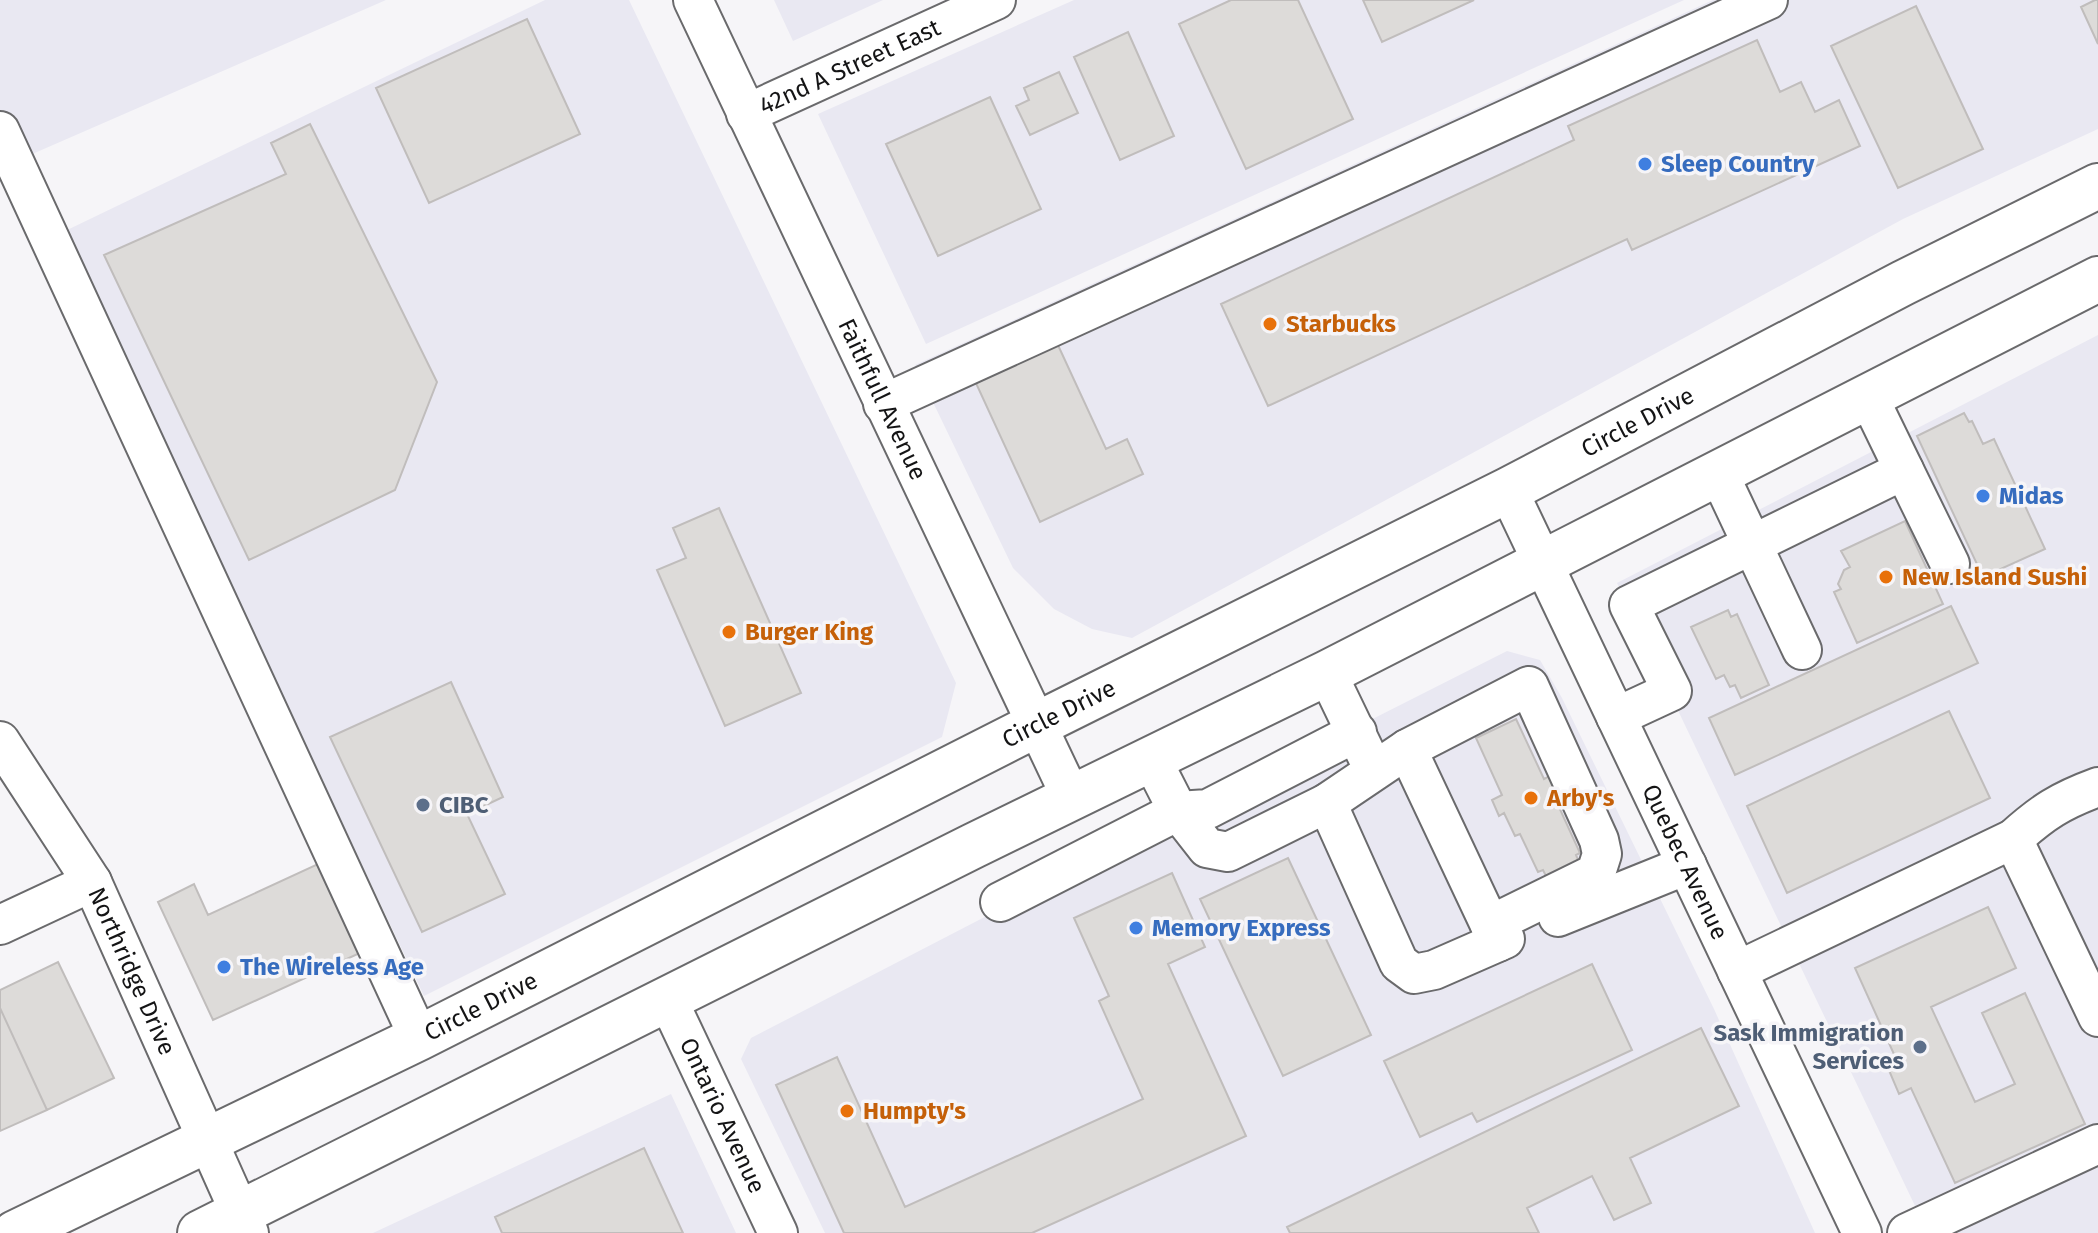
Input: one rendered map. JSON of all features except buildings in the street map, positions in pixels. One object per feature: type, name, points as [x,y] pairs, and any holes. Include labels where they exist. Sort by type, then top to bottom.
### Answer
[{"type":"highway","name":"Circle Drive","points":[[15,1233],[419,1038],[1508,490],[1903,283],[2098,186]]},
{"type":"highway","points":[[200,1233],[244,1223],[667,998],[1327,673],[2098,279]]},
{"type":"street","name":"Faithfull Avenue","points":[[693,0],[1072,799]]},
{"type":"street","name":"42nd A Street East","points":[[746,114],[996,0]]},
{"type":"street","points":[[883,404],[1768,0]]},
{"type":"street","points":[[0,131],[419,1038]]},
{"type":"street","points":[[1868,396],[1950,564]]},
{"type":"street","points":[[1616,717],[1672,691],[1629,605],[1904,470]]},
{"type":"street","points":[[1718,472],[1802,650]]},
{"type":"street","name":"Quebec Avenue","points":[[1508,490],[1862,1233]]},
{"type":"street","points":[[1327,673],[1373,770]]},
{"type":"street","points":[[1152,760],[1178,811],[1207,848],[1228,852],[1327,803],[1407,749],[1529,686],[1599,840],[1602,854],[1596,873],[1424,972],[1414,974],[1399,963],[1327,803]]},
{"type":"street","points":[[1000,902],[1178,811],[1208,809],[1357,732]]},
{"type":"street","name":"Northridge Drive","points":[[0,741],[92,882],[244,1223]]},
{"type":"street","points":[[1407,749],[1494,933]]},
{"type":"street","points":[[1737,971],[2013,839],[2066,798],[2098,787]]},
{"type":"street","points":[[2013,839],[2098,1017]]},
{"type":"street","points":[[1494,933],[1687,865]]},
{"type":"street","points":[[0,925],[92,882]]},
{"type":"street","name":"Ontario Avenue","points":[[667,998],[778,1233]]},
{"type":"street","points":[[1907,1233],[2098,1144]]},
{"type":"shaded area","points":[[0,0],[386,0],[14,162],[0,131]]},
{"type":"shaded area","points":[[545,0],[629,0],[956,683],[942,737],[424,996],[63,232]]},
{"type":"shaded area","points":[[774,0],[883,0],[793,41]]},
{"type":"shaded area","points":[[1074,0],[1684,0],[926,344],[818,114]]},
{"type":"shaded area","points":[[1713,0],[2098,0],[2098,129],[1903,219],[1132,638],[1092,629],[1054,609],[1013,568],[915,365]]},
{"type":"shaded area","points":[[2098,335],[2098,1233],[1928,1233],[1617,583]]},
{"type":"shaded area","points":[[1507,651],[1540,660],[1562,698],[1714,1009],[1815,1233],[825,1233],[741,1059],[751,1038]]},
{"type":"shaded area","points":[[671,1094],[736,1233],[373,1233]]},
{"type":"place","name":"Sleep Country","points":[[1645,164]]},
{"type":"place","name":"Starbucks","points":[[1270,324]]},
{"type":"place","name":"Midas","points":[[1983,496]]},
{"type":"place","name":"New Island Sushi","points":[[1886,577]]},
{"type":"place","name":"Burger King","points":[[729,632]]},
{"type":"place","name":"Arby's","points":[[1531,798]]},
{"type":"place","name":"CIBC","points":[[423,805]]},
{"type":"place","name":"Memory Express","points":[[1136,928]]},
{"type":"place","name":"The Wireless Age","points":[[224,967]]},
{"type":"place","name":"Sask Immigration Services","points":[[1920,1047]]},
{"type":"place","name":"Humpty's","points":[[847,1111]]}]
